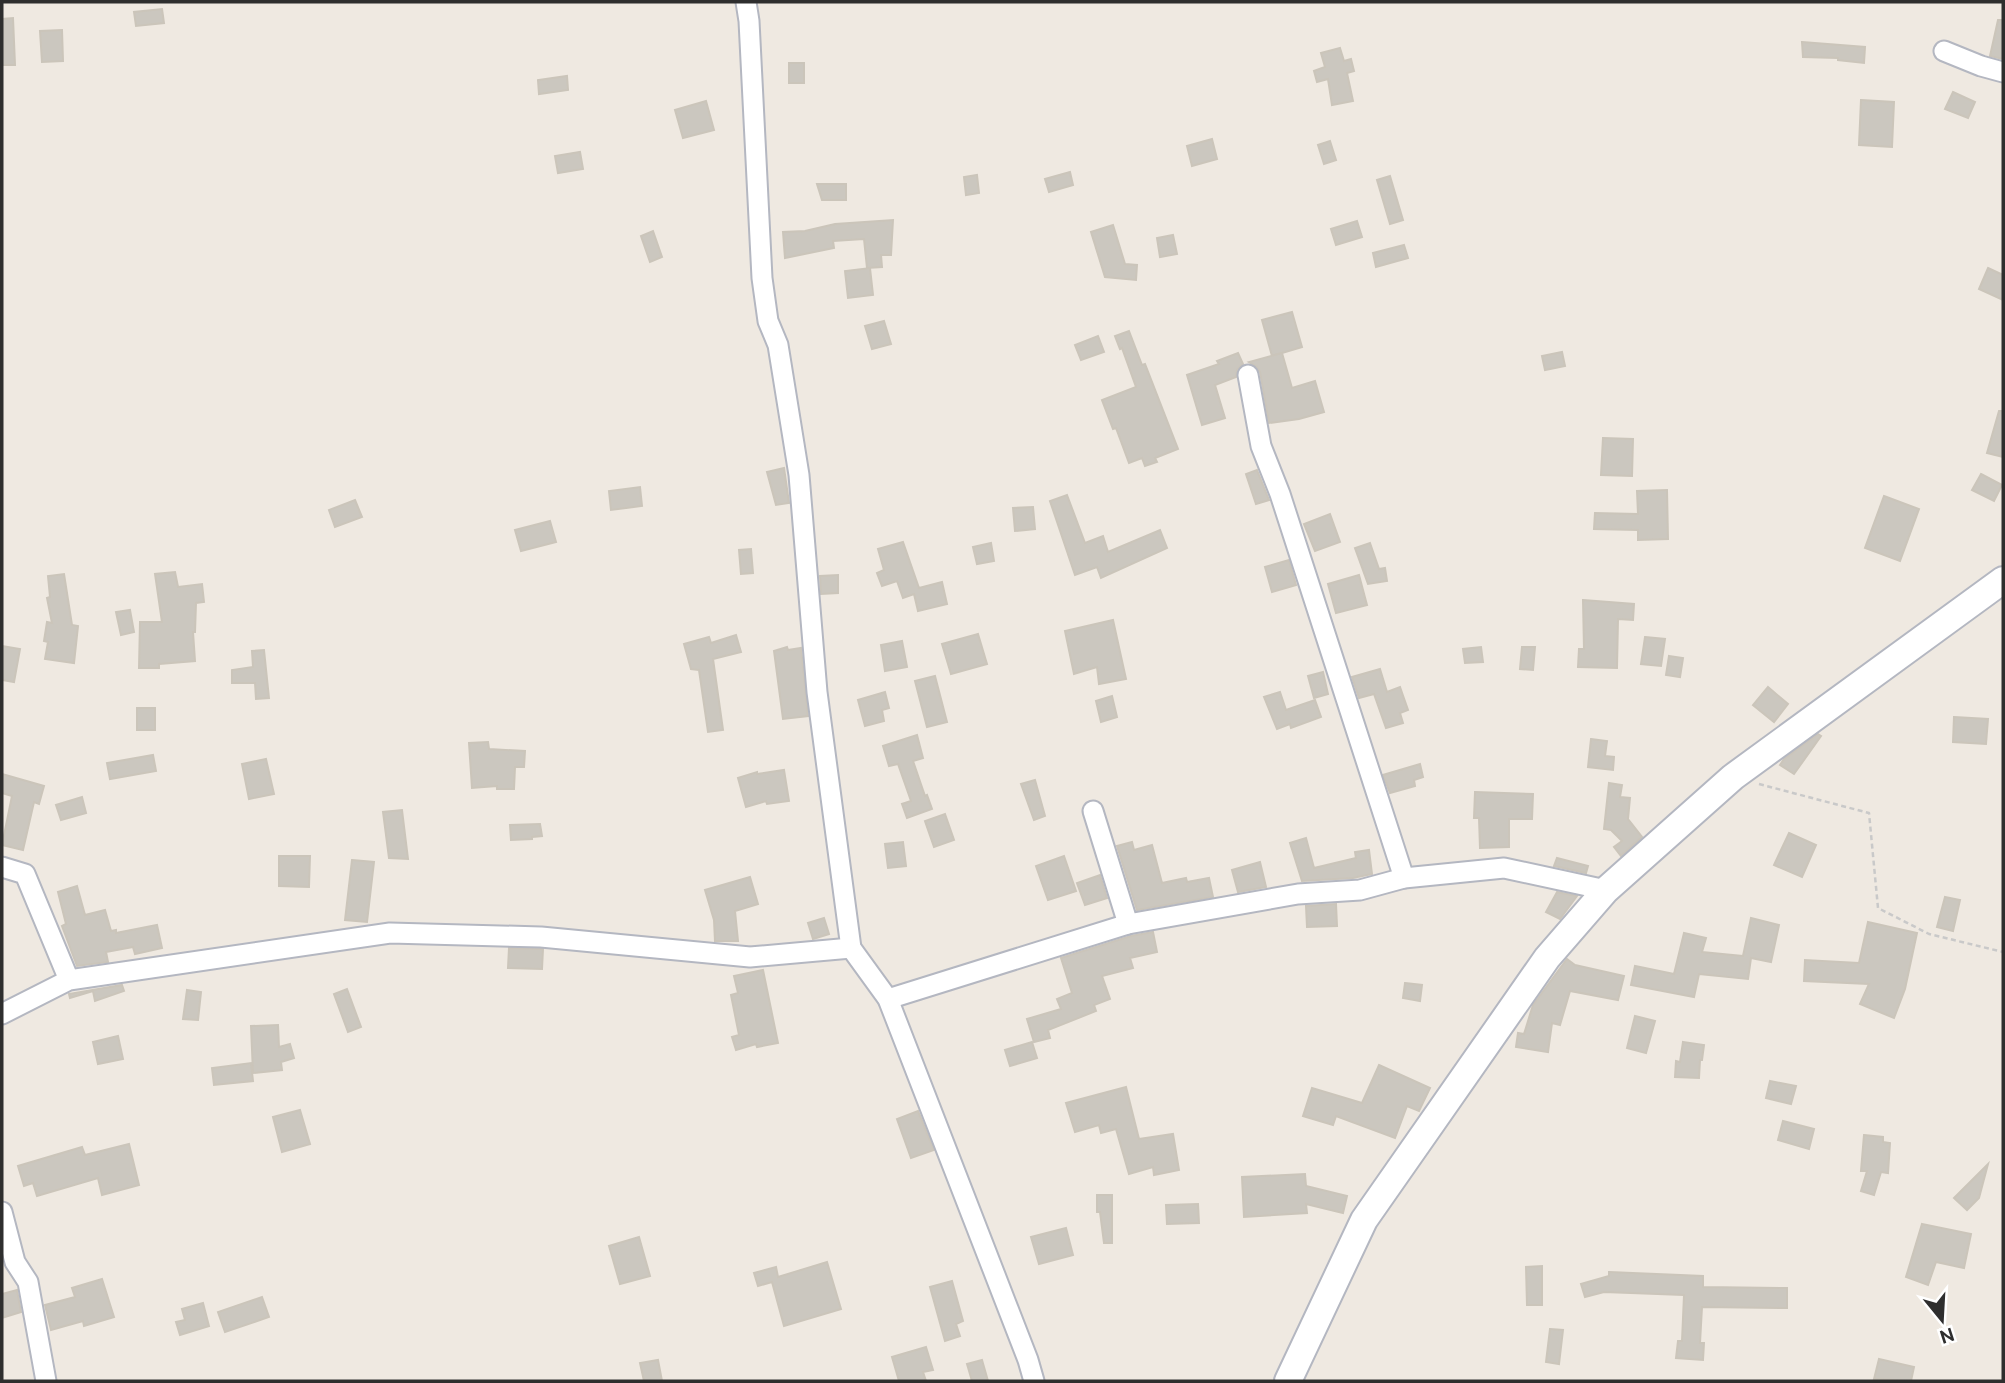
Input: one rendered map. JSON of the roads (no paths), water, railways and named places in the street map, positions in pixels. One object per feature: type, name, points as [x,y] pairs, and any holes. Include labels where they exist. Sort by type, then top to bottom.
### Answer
[{"type":"main road","points":[[1288,1381],[1364,1220],[1548,958],[1606,890],[1733,777],[2003,580]]},
{"type":"street","points":[[746,2],[762,278],[768,321],[778,345],[799,475],[817,692],[851,948],[888,999],[1034,1381]]},
{"type":"street","points":[[1944,51],[2003,72]]},
{"type":"street","points":[[1248,375],[1261,446],[1280,494],[1404,878]]},
{"type":"street","points":[[1093,811],[1128,924]]},
{"type":"street","points":[[2,866],[25,874],[69,981]]},
{"type":"street","points":[[888,999],[1128,924],[1298,894],[1360,890],[1404,878],[1504,868],[1606,890]]},
{"type":"street","points":[[2,1014],[69,981],[390,933],[541,937],[750,957],[851,948]]},
{"type":"street","points":[[2,1212],[15,1262],[28,1282],[46,1381]]}]
